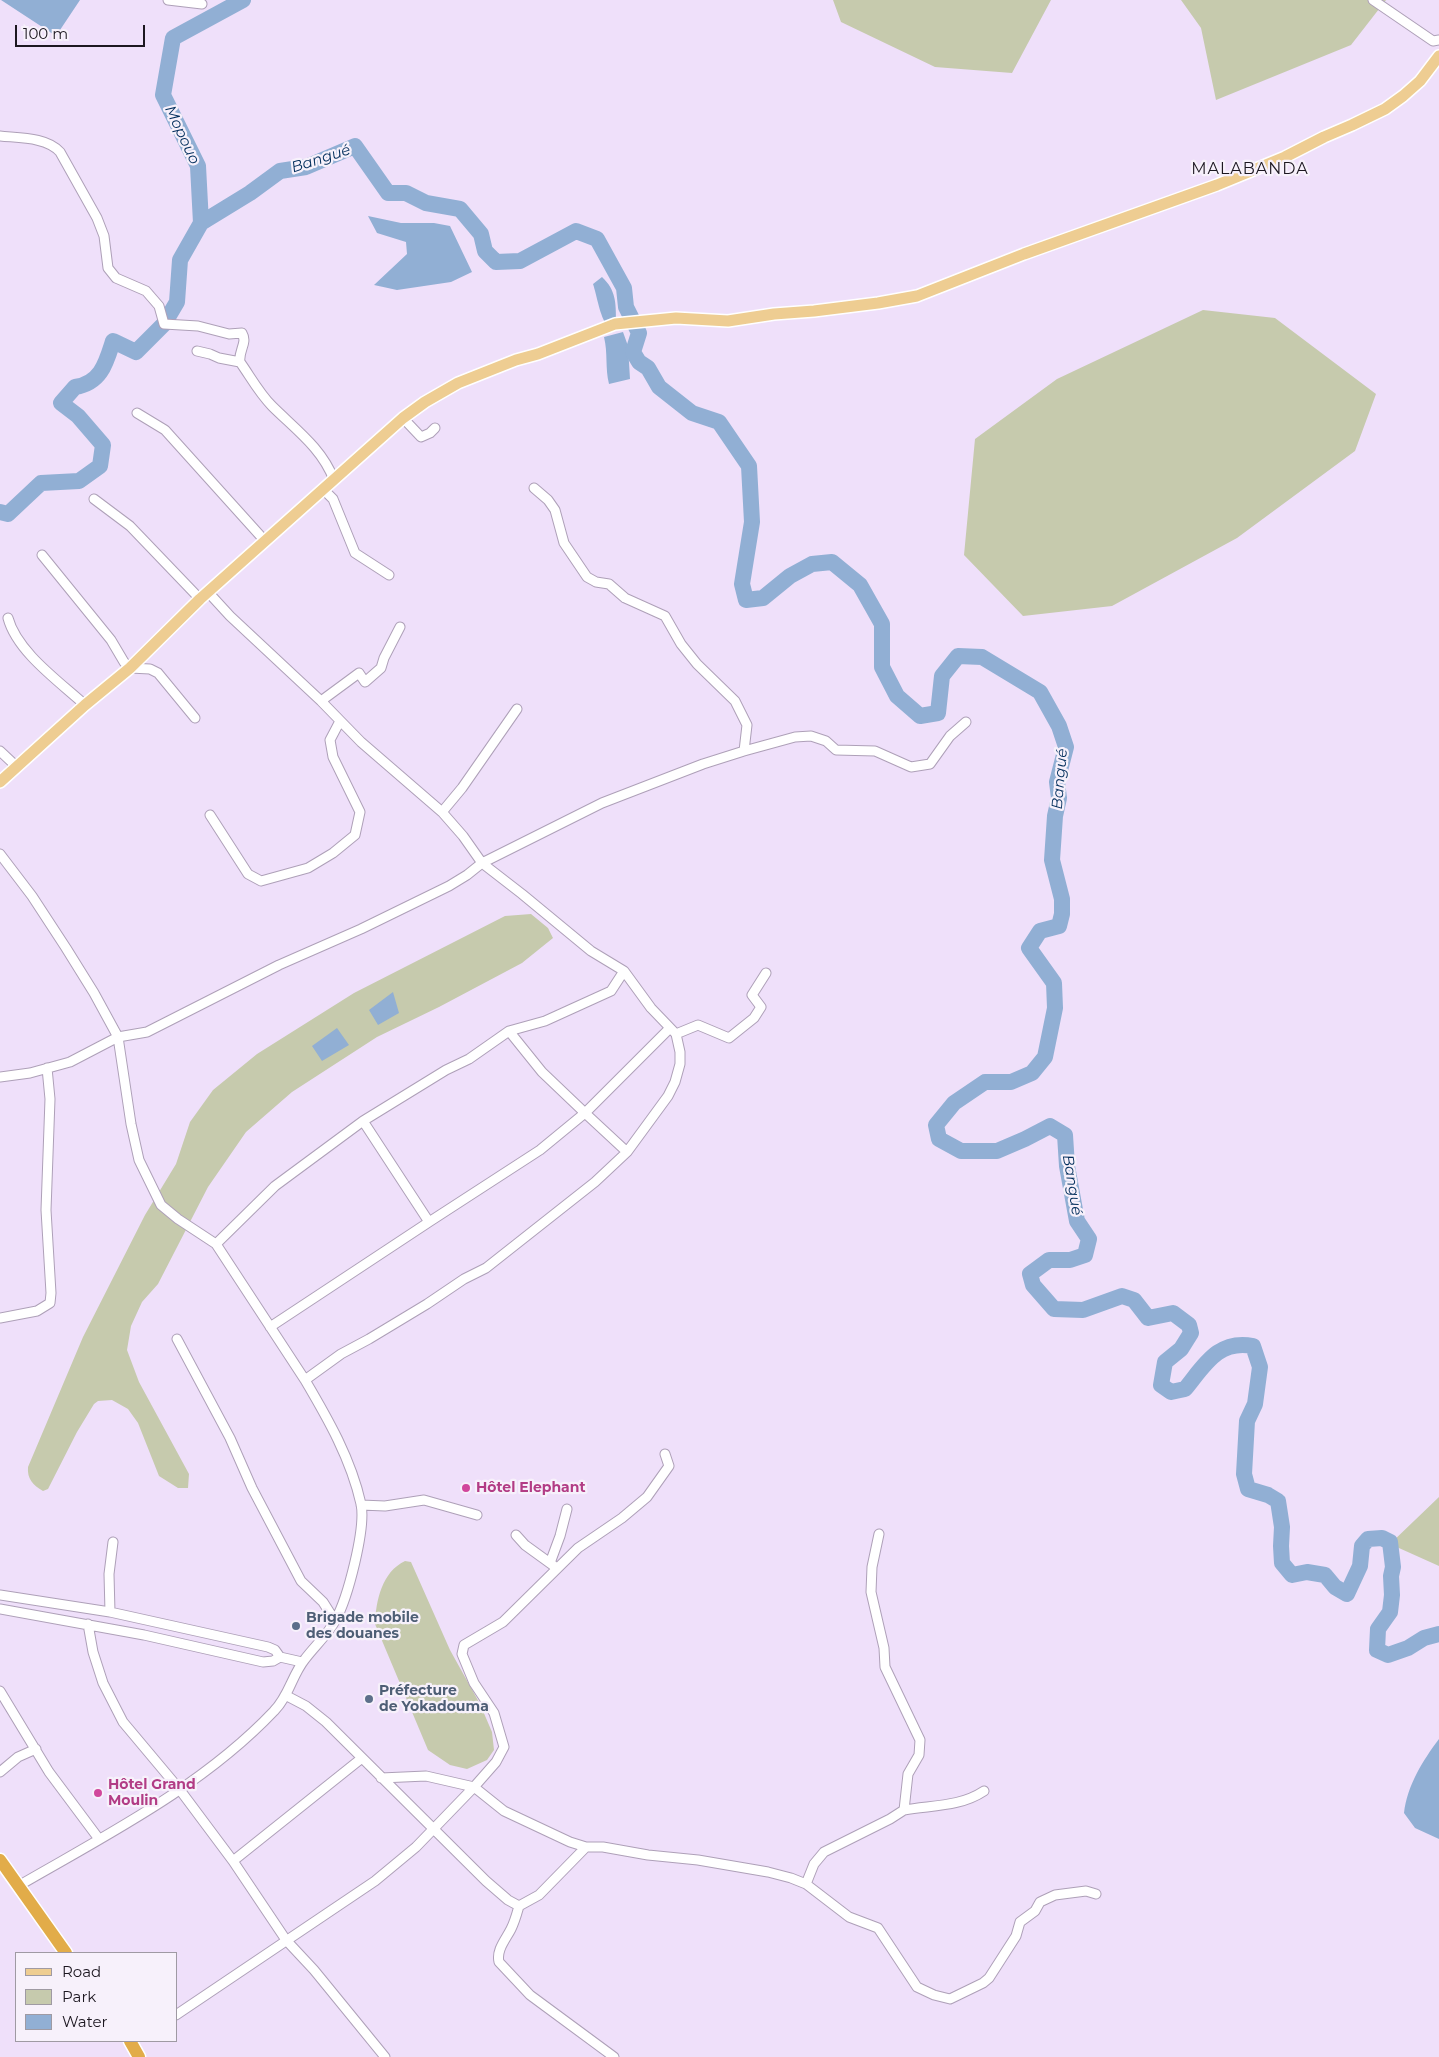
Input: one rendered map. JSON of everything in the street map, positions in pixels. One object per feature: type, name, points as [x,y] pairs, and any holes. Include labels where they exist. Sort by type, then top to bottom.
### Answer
[{"type":"highway","points":[[0,1860],[65,1952]]},
{"type":"highway","points":[[132,2042],[139,2057]]},
{"type":"main road","points":[[0,782],[85,705],[130,668],[204,596],[403,418],[425,402],[458,383],[615,324],[676,318],[728,321],[878,303],[917,296],[1024,254],[1217,185],[1285,157],[1385,109],[1420,81],[1439,56]]},
{"type":"street","points":[[168,0],[202,4]]},
{"type":"street","points":[[1373,0],[1433,41],[1439,40]]},
{"type":"street","points":[[0,136],[31,140],[55,146],[97,218],[104,236],[108,268],[116,278],[146,291],[159,306],[164,324],[198,326],[229,334],[242,333],[244,341],[239,356],[240,362],[270,404],[297,428],[329,465],[334,480]]},
{"type":"street","points":[[197,351],[240,362]]},
{"type":"street","points":[[137,413],[165,430],[265,541]]},
{"type":"street","points":[[403,418],[420,437],[436,428]]},
{"type":"street","points":[[534,488],[548,500],[555,510],[564,543],[587,577],[609,584],[625,598],[665,616],[681,644],[697,664],[735,702],[747,726],[744,751]]},
{"type":"street","points":[[323,489],[333,498],[355,553],[389,575]]},
{"type":"street","points":[[94,499],[130,526],[204,596],[230,616],[362,742],[442,812],[463,836],[482,863],[591,951],[624,971],[651,1008],[673,1031],[680,1052],[680,1064],[675,1082],[668,1096],[627,1152],[595,1182],[505,1255],[369,1339],[341,1354],[305,1380]]},
{"type":"street","points":[[42,555],[111,640],[124,662],[130,668],[150,669],[158,673],[195,718]]},
{"type":"street","points":[[8,618],[10,627],[37,662],[85,705]]},
{"type":"street","points":[[320,701],[360,673],[365,682],[382,668],[384,658],[400,627]]},
{"type":"street","points":[[442,812],[462,788],[517,709]]},
{"type":"street","points":[[210,815],[248,874],[261,881],[308,868],[333,853],[355,835],[360,812],[332,757],[330,740],[340,721]]},
{"type":"street","points":[[0,1077],[47,1068],[77,1058],[118,1037],[147,1032],[279,965],[361,929],[449,886],[467,876],[482,863],[602,803],[703,764],[795,737],[811,736],[826,741],[836,750],[875,751],[911,767],[930,764],[950,736],[966,722]]},
{"type":"street","points":[[0,751],[17,767]]},
{"type":"street","points":[[0,854],[32,896],[66,948],[118,1037],[131,1124],[139,1160],[160,1205],[216,1244],[305,1380],[332,1426],[347,1461],[361,1505],[359,1538],[350,1583],[335,1621],[302,1662],[287,1696],[275,1710],[250,1734],[180,1790],[20,1886]]},
{"type":"street","points":[[216,1244],[275,1186],[362,1121],[446,1070],[468,1059],[509,1031],[545,1021],[612,991],[624,971]]},
{"type":"street","points":[[270,1327],[540,1150],[585,1112],[673,1031],[698,1024],[729,1038],[754,1018],[761,1008],[752,995],[766,973]]},
{"type":"street","points":[[509,1031],[542,1072],[627,1152]]},
{"type":"street","points":[[0,1318],[37,1311],[50,1303],[46,1210],[50,1099],[47,1068]]},
{"type":"street","points":[[362,1121],[428,1222]]},
{"type":"street","points":[[177,1339],[230,1438],[252,1488],[301,1581],[323,1602],[335,1621]]},
{"type":"street","points":[[178,2014],[375,1881],[416,1848],[496,1762],[504,1747],[494,1713],[474,1683],[462,1654],[464,1645],[503,1622],[553,1565],[622,1518],[648,1497],[670,1466],[665,1454]]},
{"type":"street","points":[[361,1505],[385,1506],[424,1500],[478,1515]]},
{"type":"street","points":[[553,1565],[567,1509]]},
{"type":"street","points":[[879,1534],[872,1567],[871,1592],[884,1648],[885,1667],[920,1740],[919,1755],[908,1774],[904,1810]]},
{"type":"street","points":[[516,1535],[525,1545],[553,1565]]},
{"type":"street","points":[[110,1612],[109,1574],[113,1542]]},
{"type":"street","points":[[0,1595],[110,1612],[268,1647],[275,1650],[280,1657],[302,1662]]},
{"type":"street","points":[[0,1609],[88,1624],[263,1662],[273,1661],[280,1657]]},
{"type":"street","points":[[88,1624],[93,1652],[103,1683],[123,1722],[180,1790],[233,1861],[286,1940],[314,1970],[385,2057]]},
{"type":"street","points":[[0,1691],[49,1772],[99,1839]]},
{"type":"street","points":[[287,1696],[306,1706],[326,1722],[486,1881],[508,1900],[519,1906]]},
{"type":"street","points":[[0,1772],[18,1757],[36,1749]]},
{"type":"street","points":[[233,1861],[362,1758]]},
{"type":"street","points":[[381,1778],[426,1776],[474,1787],[504,1811],[570,1842],[586,1847],[603,1847],[648,1855],[698,1860],[768,1872],[791,1878],[806,1884],[849,1917],[878,1928],[917,1987],[934,1995],[950,1999],[983,1983],[989,1978],[1016,1936],[1020,1922],[1035,1911],[1040,1902],[1056,1895],[1086,1891],[1096,1894]]},
{"type":"street","points":[[806,1884],[814,1864],[824,1852],[904,1810],[954,1805],[972,1799],[984,1791]]},
{"type":"street","points":[[586,1847],[539,1895],[519,1906],[512,1928],[498,1956],[499,1962],[530,1995],[614,2057]]},
{"type":"green space","points":[[833,0],[1051,0],[1012,73],[935,67],[841,22]]},
{"type":"green space","points":[[1181,0],[1386,0],[1351,45],[1216,100],[1201,28]]},
{"type":"green space","points":[[1203,310],[1275,318],[1376,394],[1355,451],[1237,538],[1112,606],[1023,616],[964,555],[975,439],[1057,379]]},
{"type":"green space","points":[[531,914],[548,928],[553,938],[522,963],[377,1037],[292,1092],[246,1132],[208,1187],[158,1284],[142,1302],[131,1326],[127,1350],[139,1382],[189,1474],[188,1488],[178,1488],[159,1476],[138,1423],[128,1409],[112,1400],[98,1401],[94,1404],[77,1432],[48,1489],[43,1491],[36,1486],[31,1481],[28,1467],[83,1337],[145,1215],[176,1164],[190,1122],[213,1090],[257,1054],[354,993],[505,916]]},
{"type":"green space","points":[[1439,1497],[1439,1566],[1390,1544]]},
{"type":"green space","points":[[405,1561],[411,1562],[450,1650],[480,1704],[492,1732],[494,1750],[487,1760],[467,1769],[450,1765],[428,1750],[375,1624],[379,1596],[386,1579],[397,1566]]},
{"type":"water","points":[[1,0],[80,0],[56,36]]},
{"type":"water","points":[[368,216],[401,223],[434,223],[450,226],[472,272],[451,282],[397,290],[374,285],[407,254],[406,242],[377,233]]},
{"type":"water","points":[[602,277],[613,292],[615,303],[616,321],[607,325],[593,284]]},
{"type":"water","points":[[623,332],[628,346],[630,379],[609,384],[604,337]]},
{"type":"water","points":[[393,992],[399,1013],[378,1025],[369,1010]]},
{"type":"water","points":[[337,1028],[349,1045],[322,1061],[312,1046]]},
{"type":"water","points":[[1439,1739],[1439,1839],[1415,1828],[1404,1813],[1412,1783]]},
{"type":"waterway","name":"Mopouo","points":[[201,223],[198,166],[163,95],[173,38],[243,0]]},
{"type":"waterway","name":"Bangué","points":[[0,512],[8,514],[41,483],[79,481],[100,466],[103,445],[78,416],[61,403],[75,387],[84,385],[97,376],[105,364],[113,341],[136,352],[164,324],[177,302],[180,260],[201,223],[250,193],[280,171],[306,167],[355,146],[388,193],[406,193],[426,203],[460,209],[481,234],[485,251],[496,262],[520,261],[576,231],[597,239],[624,288],[626,307],[639,333],[633,352],[639,362],[648,368],[659,387],[692,413],[719,422],[749,466],[752,522],[742,584],[746,600],[763,598],[790,576],[812,564],[832,562],[860,585],[882,624],[882,667],[897,696],[920,716],[938,713],[942,676],[958,656],[982,657],[1040,692],[1059,726],[1066,747],[1057,782],[1059,798],[1055,816],[1052,860],[1062,899],[1062,914],[1059,926],[1040,931],[1029,948],[1054,983],[1055,1008],[1045,1057],[1032,1073],[1011,1082],[985,1082],[954,1103],[936,1125],[939,1139],[961,1151],[997,1151],[1050,1126],[1065,1135],[1067,1166],[1077,1221],[1089,1239],[1085,1255],[1070,1260],[1049,1260],[1030,1274],[1033,1285],[1054,1309],[1083,1310],[1122,1296],[1134,1300],[1148,1318],[1173,1313],[1189,1325],[1191,1333],[1181,1349],[1165,1362],[1161,1385],[1171,1392],[1185,1389],[1206,1363],[1221,1350],[1241,1345],[1253,1346],[1260,1367],[1255,1404],[1247,1421],[1244,1474],[1248,1489],[1268,1495],[1278,1501],[1282,1527],[1282,1563],[1292,1575],[1307,1572],[1325,1575],[1335,1587],[1347,1594],[1360,1566],[1362,1546],[1368,1539],[1382,1538],[1390,1542],[1393,1567],[1391,1576],[1392,1595],[1390,1612],[1378,1629],[1377,1650],[1388,1655],[1408,1648],[1424,1638],[1439,1634]]},
{"type":"place","name":"Hôtel Elephant","points":[[466,1488]]},
{"type":"place","name":"Brigade mobile des douanes","points":[[296,1626]]},
{"type":"place","name":"Préfecture de Yokadouma","points":[[369,1699]]},
{"type":"place","name":"Hôtel Grand Moulin","points":[[98,1793]]},
{"type":"district","name":"MALABANDA","points":[[1250,169]]}]
